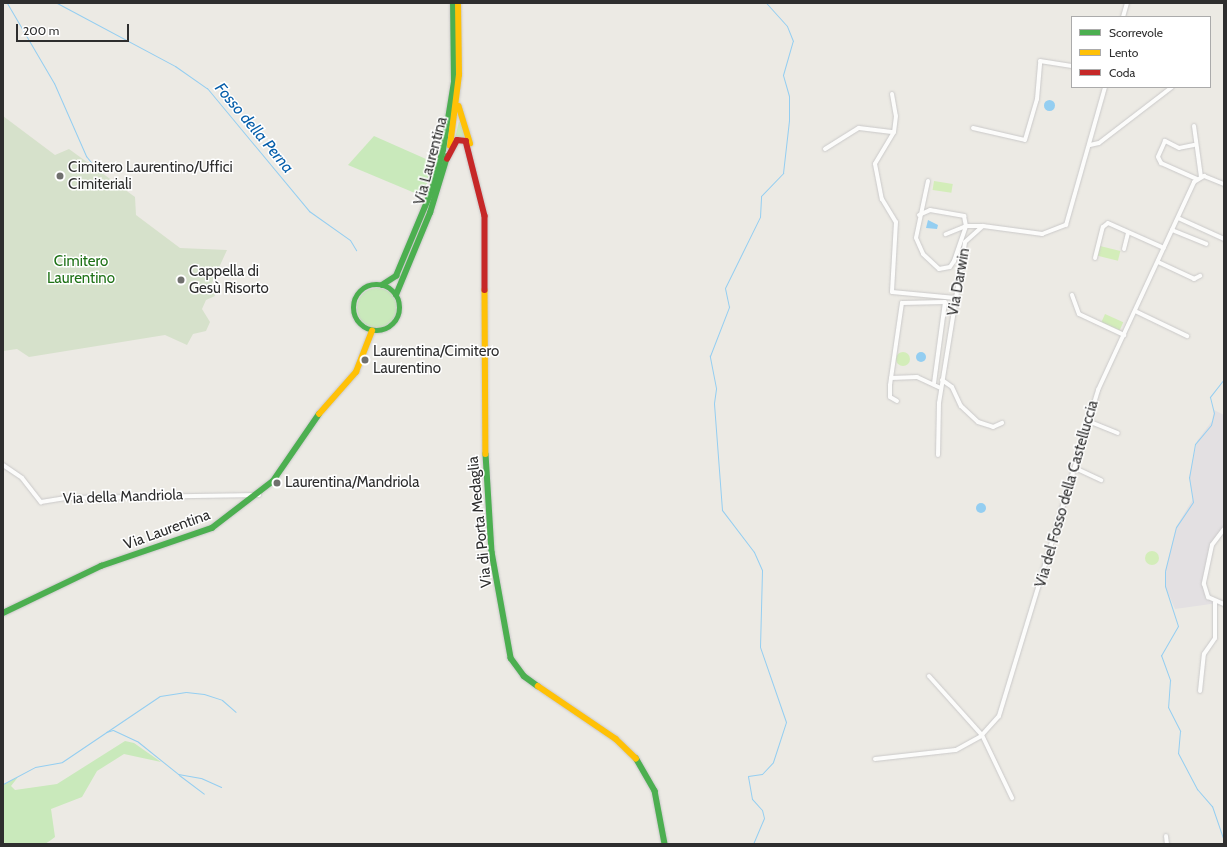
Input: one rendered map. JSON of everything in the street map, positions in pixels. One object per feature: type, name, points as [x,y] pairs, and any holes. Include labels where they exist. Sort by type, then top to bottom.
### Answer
[{"type":"main road","name":"Via Laurentina","points":[[382,285],[396,276],[432,190],[444,150],[454,82],[453,3]]},
{"type":"main road","name":"Via Laurentina","points":[[396,295],[430,213],[447,159],[457,98],[458,3]]},
{"type":"main road","name":"Via di Porta Medaglia","points":[[457,98],[471,154],[486,226],[484,426],[492,552],[511,658],[524,676],[616,739],[637,759],[655,791],[664,844]]},
{"type":"main road","name":"Via di Porta Medaglia","points":[[447,159],[460,139],[466,141],[471,154]]},
{"type":"main road","points":[[382,285],[396,295],[400,306],[398,318],[384,330],[372,331],[360,324],[354,304],[367,287],[382,285]]},
{"type":"main road","name":"Via Laurentina","points":[[3,612],[101,566],[212,528],[259,495],[277,476],[312,422],[356,372],[372,331]]},
{"type":"street","points":[[1123,16],[1127,3]]},
{"type":"street","points":[[973,128],[1026,140],[1037,99],[1040,61],[1071,66]]},
{"type":"street","points":[[946,234],[966,226],[983,226],[1042,234],[1063,228],[1071,216],[1105,88]]},
{"type":"street","points":[[1090,145],[1099,143],[1171,88]]},
{"type":"street","points":[[892,94],[896,116],[894,132],[875,164],[882,199],[896,222],[892,292],[956,298]]},
{"type":"street","points":[[1194,126],[1194,145],[1199,178]]},
{"type":"street","points":[[825,149],[859,128],[894,132]]},
{"type":"street","points":[[885,131],[891,139]]},
{"type":"street","points":[[1194,145],[1179,148],[1165,141],[1158,157],[1161,163],[1199,178],[1224,184]]},
{"type":"street","name":"Via del Fosso della Castelluccia","points":[[874,759],[949,752],[982,735],[999,716],[1007,699],[1088,421],[1124,335],[1172,230],[1199,178]]},
{"type":"street","points":[[919,215],[930,210],[961,215],[966,226],[954,262],[950,267],[939,270],[918,246],[916,229],[919,215],[928,181]]},
{"type":"street","points":[[1178,218],[1224,239]]},
{"type":"street","points":[[1095,258],[1104,225],[1128,232],[1164,248]]},
{"type":"street","name":"Via Darwin","points":[[938,455],[942,380],[965,242],[983,226]]},
{"type":"street","points":[[1172,230],[1206,244]]},
{"type":"street","points":[[1124,250],[1128,232]]},
{"type":"street","points":[[1158,262],[1194,280],[1200,276]]},
{"type":"street","points":[[1072,295],[1079,314],[1124,335]]},
{"type":"street","points":[[897,401],[890,394],[901,304],[945,302],[934,383]]},
{"type":"street","points":[[1135,311],[1187,336]]},
{"type":"street","points":[[891,378],[906,375],[934,383],[941,388]]},
{"type":"street","points":[[942,380],[956,391],[962,406],[974,419],[993,427],[1002,423]]},
{"type":"street","points":[[1088,421],[1118,433]]},
{"type":"street","name":"Via della Mandriola","points":[[3,465],[24,480],[41,502],[66,498],[259,495]]},
{"type":"street","points":[[1074,468],[1101,480]]},
{"type":"street","points":[[1224,529],[1213,542],[1204,578],[1206,592],[1215,602],[1224,604]]},
{"type":"street","points":[[1200,691],[1204,654],[1215,639],[1215,602]]},
{"type":"street","points":[[929,676],[982,735],[1012,798]]},
{"type":"street","points":[[1166,836],[1167,844]]},
{"type":"shaded area","points":[[1214,410],[1224,415],[1224,530],[1215,539],[1204,584],[1207,594],[1218,603],[1175,609],[1165,586],[1165,571],[1176,527],[1193,499],[1189,477],[1197,441],[1212,421]]},
{"type":"green space","name":"Cimitero Laurentino","points":[[3,116],[55,155],[69,149],[135,197],[136,215],[180,248],[227,250],[211,285],[215,296],[206,300],[202,309],[210,322],[206,331],[193,334],[187,345],[165,335],[29,357],[17,349],[3,351]]},
{"type":"green space","points":[[459,121],[463,129],[466,138],[455,138]]},
{"type":"green space","points":[[374,136],[435,163],[422,196],[348,165]]},
{"type":"green space","points":[[934,181],[953,184],[951,193],[933,190]]},
{"type":"green space","points":[[1100,246],[1120,251],[1118,261],[1098,256]]},
{"type":"green space","points":[[373,288],[381,288],[388,291],[394,297],[397,308],[394,319],[388,325],[381,328],[373,328],[366,325],[360,319],[357,312],[357,304],[360,297],[366,291]]},
{"type":"green space","points":[[1105,314],[1123,322],[1120,330],[1101,322]]},
{"type":"green space","points":[[903,352],[908,354],[910,359],[908,364],[903,366],[898,364],[896,359],[898,354]]},
{"type":"green space","points":[[1149,551],[1155,551],[1159,555],[1159,561],[1155,565],[1149,565],[1145,561],[1145,555]]},
{"type":"green space","points":[[125,741],[134,743],[161,762],[124,754],[97,771],[82,797],[51,809],[55,837],[51,840],[45,844],[3,844],[3,785],[18,777],[11,786],[15,790],[57,784]]},
{"type":"water","points":[[1047,100],[1051,100],[1053,101],[1053,109],[1047,110],[1044,107],[1044,103]]},
{"type":"water","points":[[928,220],[938,225],[937,229],[926,228]]},
{"type":"water","points":[[919,352],[923,352],[925,353],[925,361],[919,362],[916,359],[916,355]]},
{"type":"water","points":[[979,503],[983,503],[985,504],[985,512],[979,513],[976,510],[976,506]]},
{"type":"waterway","points":[[7,3],[54,83],[86,156],[95,167]]},
{"type":"waterway","name":"Fosso della Perna","points":[[57,3],[175,66],[207,88],[309,211],[350,240],[356,250]]},
{"type":"waterway","points":[[753,844],[764,818],[762,810],[752,799],[748,776],[762,774],[773,762],[786,722],[760,647],[762,570],[754,552],[722,510],[714,403],[716,388],[710,356],[729,307],[725,288],[760,217],[761,196],[783,173],[789,120],[789,96],[783,75],[793,41],[787,26],[766,3]]},
{"type":"waterway","points":[[1224,379],[1210,397],[1214,413],[1211,425],[1195,444],[1189,477],[1193,502],[1176,527],[1165,571],[1165,586],[1178,626],[1161,655],[1170,680],[1168,707],[1180,731],[1178,753],[1197,789],[1212,806],[1224,840]]},
{"type":"waterway","points":[[3,784],[35,767],[62,762],[160,696],[186,692],[204,694],[222,700],[236,712]]},
{"type":"waterway","points":[[106,732],[113,730],[137,741],[178,774],[201,778],[221,787]]},
{"type":"waterway","points":[[179,775],[204,794]]},
{"type":"traffic: fast","points":[[382,285],[396,276],[432,190],[443,150],[454,82],[453,3]]},
{"type":"traffic: fast","points":[[396,295],[430,213],[447,157]]},
{"type":"traffic: fast","points":[[372,285],[382,285],[390,289],[396,295],[400,303],[400,308],[400,313],[396,321],[390,327],[382,331],[372,331],[364,327],[358,321],[354,313],[354,303],[358,295],[364,289],[372,285]]},
{"type":"traffic: fast","points":[[3,613],[101,566],[212,528],[273,481],[319,414]]},
{"type":"traffic: fast","points":[[486,454],[492,552],[511,658],[524,676],[538,686]]},
{"type":"traffic: fast","points":[[636,758],[655,791],[665,844]]},
{"type":"traffic: slow","points":[[450,146],[459,75],[458,3]]},
{"type":"traffic: slow","points":[[459,106],[470,143]]},
{"type":"traffic: slow","points":[[485,290],[486,454]]},
{"type":"traffic: slow","points":[[319,414],[356,372],[372,331]]},
{"type":"traffic: slow","points":[[538,686],[616,739],[636,758]]},
{"type":"traffic: jam","points":[[447,159],[457,140],[466,141],[485,216],[485,290]]},
{"type":"place","name":"Cimitero Laurentino/Uffici Cimiteriali","points":[[60,176]]},
{"type":"place","name":"Cappella di Gesù Risorto","points":[[181,280]]},
{"type":"place","name":"Laurentina/Cimitero Laurentino","points":[[365,360]]},
{"type":"place","name":"Laurentina/Mandriola","points":[[277,483]]}]
